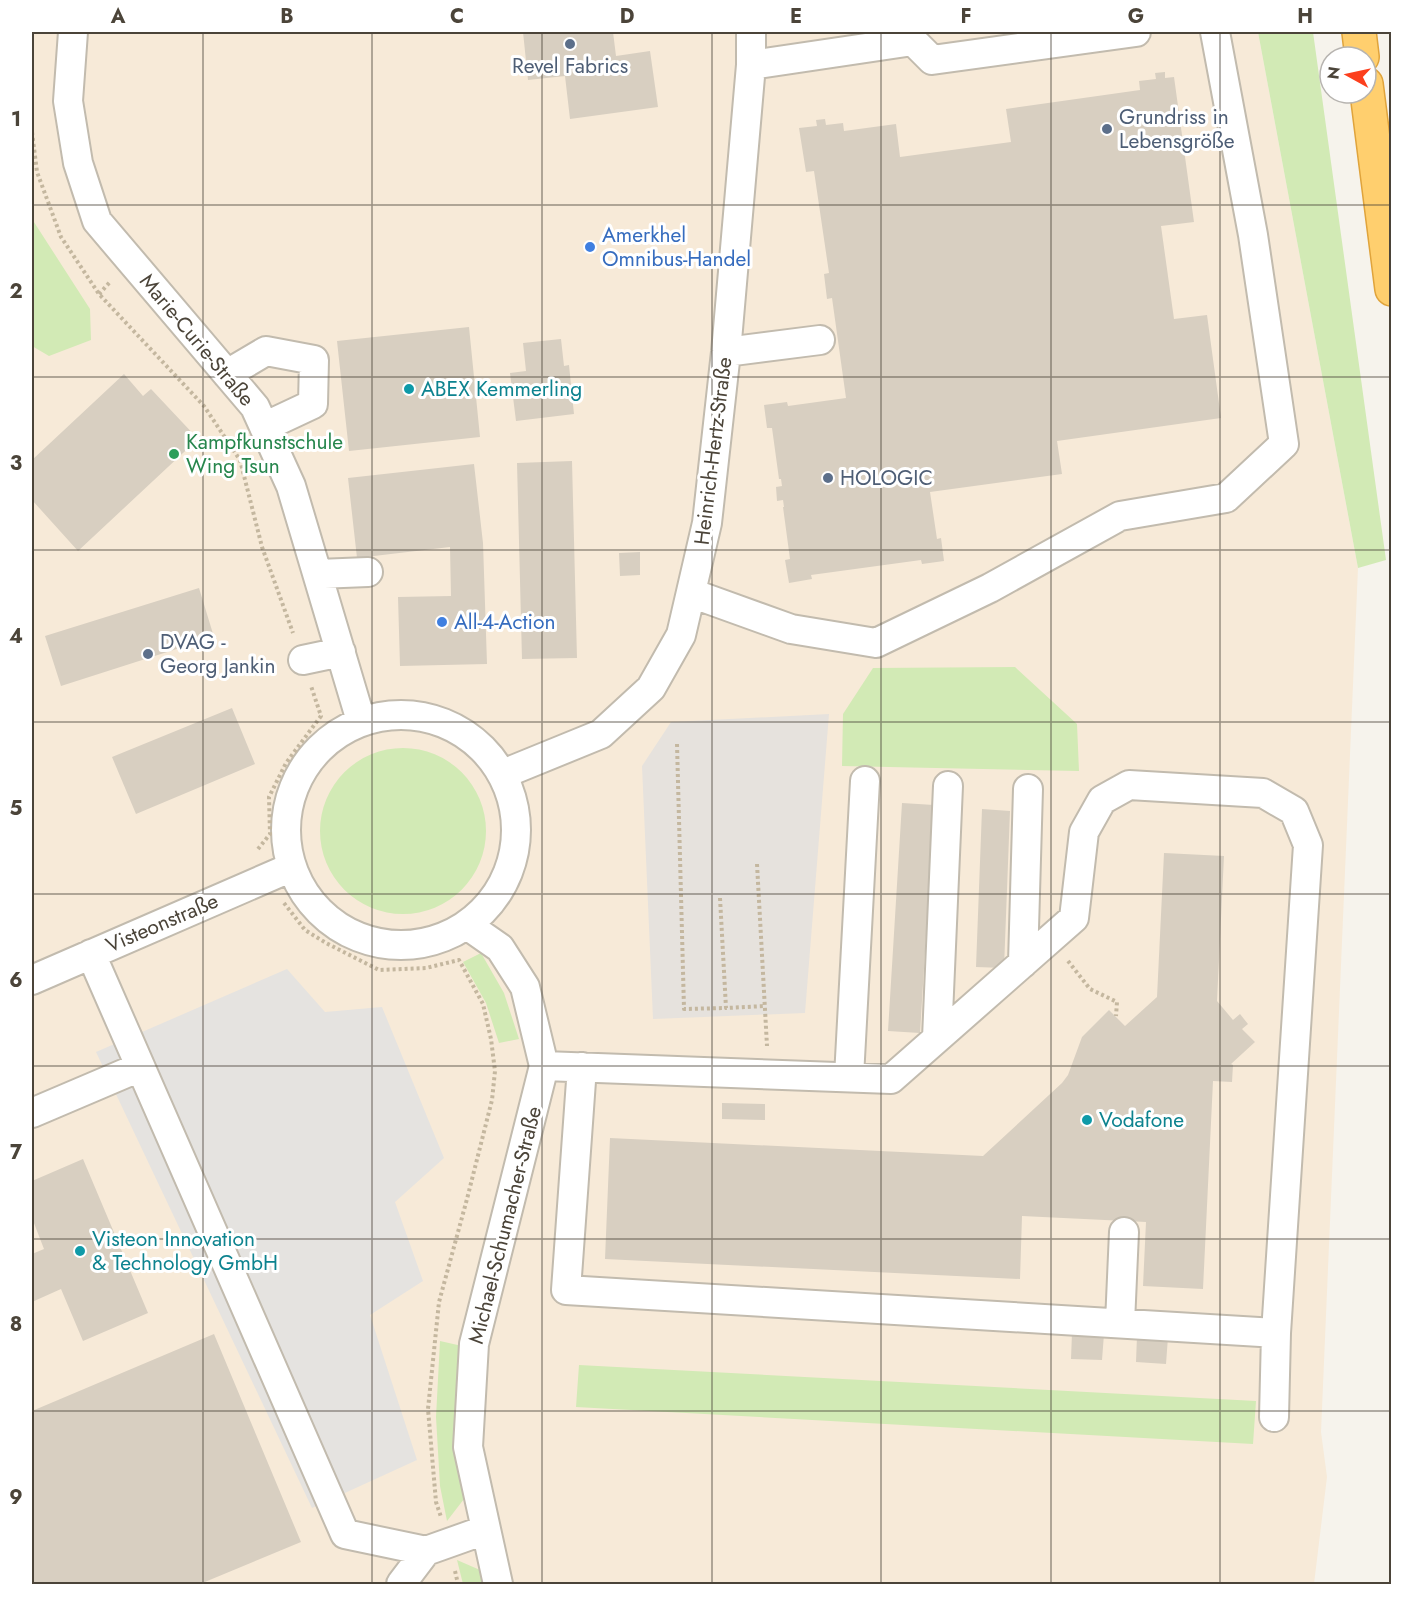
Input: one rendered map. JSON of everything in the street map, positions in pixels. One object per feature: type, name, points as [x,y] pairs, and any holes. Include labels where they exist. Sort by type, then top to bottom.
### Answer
[{"type":"highway","points":[[1369,105],[1392,288]]},
{"type":"street","name":"Marie-Curie-Straße","points":[[73,32],[68,101],[78,163],[97,221],[255,407],[291,486],[360,721]]},
{"type":"street","name":"Heinrich-Hertz-Straße","points":[[503,774],[601,734],[651,688],[681,635],[707,523],[726,352],[751,65],[751,32]]},
{"type":"street","points":[[751,65],[913,41],[932,60],[1136,32]]},
{"type":"street","points":[[691,593],[792,629],[876,643],[990,588],[1120,516],[1226,498],[1284,444],[1253,235],[1215,32]]},
{"type":"street","points":[[726,352],[820,340]]},
{"type":"street","points":[[227,374],[266,351],[314,360],[313,404],[264,427]]},
{"type":"street","points":[[318,574],[368,572]]},
{"type":"street","points":[[303,660],[341,652]]},
{"type":"street","points":[[393,714],[426,716],[457,728],[483,748],[503,774],[514,806],[516,840],[509,873],[492,902],[467,925],[435,940],[400,946],[365,940],[333,924],[281,872],[290,797],[305,765],[330,739],[360,721],[393,714]]},
{"type":"street","points":[[849,1077],[865,781]]},
{"type":"street","points":[[544,1066],[891,1079],[1074,918],[1084,832],[1102,800],[1129,785],[1263,793],[1294,811],[1308,844],[1276,1333],[1274,1416]]},
{"type":"street","points":[[937,1038],[948,786]]},
{"type":"street","points":[[1023,963],[1028,789]]},
{"type":"street","name":"Visteonstraße","points":[[32,980],[281,872]]},
{"type":"street","name":"Michael-Schumacher-Straße","points":[[467,925],[500,948],[525,987],[544,1066],[474,1344],[468,1447],[498,1584]]},
{"type":"street","points":[[91,954],[345,1534],[437,1548]]},
{"type":"street","points":[[32,1113],[140,1067]]},
{"type":"street","points":[[582,1067],[566,1290],[1276,1333]]},
{"type":"street","points":[[1120,1323],[1124,1232]]},
{"type":"street","points":[[401,1584],[437,1548],[485,1530]]},
{"type":"path","points":[[32,132],[37,172],[61,237],[99,294],[204,406],[240,460],[262,547],[321,716],[286,763],[270,797],[270,834],[258,850],[281,872],[286,905],[305,930],[379,970],[426,968],[459,960],[483,1004],[495,1071],[492,1100],[439,1302],[428,1409],[436,1502],[437,1548],[458,1584]]},
{"type":"path","points":[[677,744],[684,1009],[765,1006]]},
{"type":"path","points":[[758,864],[768,1074]]},
{"type":"path","points":[[720,898],[726,1008]]},
{"type":"path","points":[[1050,939],[1090,989],[1117,1002],[1116,1016]]},
{"type":"shaded area","points":[[32,32],[1258,32],[1358,568],[1321,1432],[1327,1477],[1314,1584],[32,1584]]},
{"type":"shaded area","points":[[829,714],[805,1013],[653,1019],[642,766],[671,722]]},
{"type":"shaded area","points":[[287,969],[325,1012],[382,1007],[444,1158],[395,1202],[423,1281],[370,1315],[417,1460],[312,1508],[96,1052]]},
{"type":"green space","points":[[1258,32],[1313,32],[1318,68],[1318,105],[1323,105],[1386,560],[1358,568]]},
{"type":"green space","points":[[32,219],[90,309],[91,340],[49,356],[32,346]]},
{"type":"green space","points":[[1015,667],[1077,724],[1079,771],[842,766],[843,714],[873,668]]},
{"type":"green space","points":[[403,748],[435,754],[462,772],[480,799],[486,831],[480,863],[462,890],[435,908],[403,914],[371,908],[344,890],[326,863],[320,831],[326,799],[344,772],[371,754]]},
{"type":"green space","points":[[481,953],[504,993],[519,1039],[499,1043],[486,1003],[463,962]]},
{"type":"green space","points":[[440,1341],[462,1346],[457,1447],[464,1499],[447,1521],[440,1486],[436,1417]]},
{"type":"green space","points":[[579,1365],[1256,1401],[1253,1444],[576,1407]]},
{"type":"green space","points":[[457,1560],[480,1570],[484,1584],[463,1584]]},
{"type":"building","points":[[523,32],[613,32],[616,56],[650,51],[658,107],[570,119],[565,76],[528,80]]},
{"type":"building","points":[[1165,72],[1165,78],[1174,77],[1194,222],[1161,226],[1174,319],[1207,315],[1221,418],[1057,441],[1062,474],[930,492],[937,539],[941,538],[944,561],[922,564],[921,560],[811,575],[812,579],[789,583],[785,560],[790,559],[783,500],[777,501],[776,487],[782,486],[772,428],[767,428],[764,405],[787,402],[788,406],[846,398],[832,298],[827,299],[824,274],[829,273],[814,171],[806,172],[799,128],[817,126],[816,120],[825,119],[826,125],[843,123],[844,131],[896,124],[900,157],[1011,142],[1006,109],[1140,90],[1139,81],[1156,79],[1155,73]]},
{"type":"building","name":"ABEX Kemmerling","points":[[469,327],[480,437],[349,451],[337,341]]},
{"type":"building","points":[[561,339],[564,366],[569,365],[574,414],[516,421],[510,373],[526,371],[523,343]]},
{"type":"building","points":[[124,374],[143,396],[151,389],[198,439],[78,551],[32,500],[32,460]]},
{"type":"building","points":[[572,461],[577,658],[522,659],[517,463]]},
{"type":"building","points":[[474,464],[483,543],[487,664],[400,666],[398,597],[451,596],[450,547],[357,558],[348,478]]},
{"type":"building","points":[[640,552],[640,575],[620,576],[619,553]]},
{"type":"building","points":[[199,588],[214,637],[61,686],[45,636]]},
{"type":"building","points":[[232,708],[255,764],[136,814],[112,757]]},
{"type":"building","points":[[902,803],[934,805],[920,1033],[888,1031]]},
{"type":"building","points":[[982,809],[1010,811],[1004,968],[976,967]]},
{"type":"building","points":[[1164,853],[1224,856],[1217,1001],[1233,1020],[1240,1014],[1248,1024],[1242,1029],[1255,1042],[1231,1064],[1233,1065],[1232,1082],[1213,1081],[1203,1289],[1143,1286],[1146,1222],[1022,1216],[1020,1279],[605,1259],[610,1138],[983,1156],[1062,1083],[1068,1075],[1082,1037],[1109,1010],[1125,1026],[1157,997]]},
{"type":"building","points":[[722,1103],[765,1104],[765,1120],[722,1119]]},
{"type":"building","name":"Visteon Innovation & Technology GmbH","points":[[83,1159],[148,1313],[83,1341],[61,1289],[32,1302],[32,1254],[44,1249],[32,1218],[32,1181]]},
{"type":"building","points":[[1072,1333],[1104,1334],[1102,1360],[1071,1359]]},
{"type":"building","points":[[214,1334],[301,1542],[200,1584],[32,1584],[32,1411]]},
{"type":"building","points":[[1137,1336],[1168,1337],[1166,1364],[1136,1362]]},
{"type":"place","name":"Revel Fabrics","points":[[570,44]]},
{"type":"place","name":"Grundriss in Lebensgröße","points":[[1107,129]]},
{"type":"place","name":"Amerkhel Omnibus-Handel","points":[[590,247]]},
{"type":"place","name":"ABEX Kemmerling","points":[[409,389]]},
{"type":"place","name":"Kampfkunstschule Wing Tsun","points":[[174,454]]},
{"type":"place","name":"HOLOGIC","points":[[828,478]]},
{"type":"place","name":"All-4-Action","points":[[442,622]]},
{"type":"place","name":"DVAG - Georg Jankin","points":[[148,654]]},
{"type":"place","name":"Vodafone","points":[[1087,1120]]},
{"type":"place","name":"Visteon Innovation & Technology GmbH","points":[[80,1251]]}]
